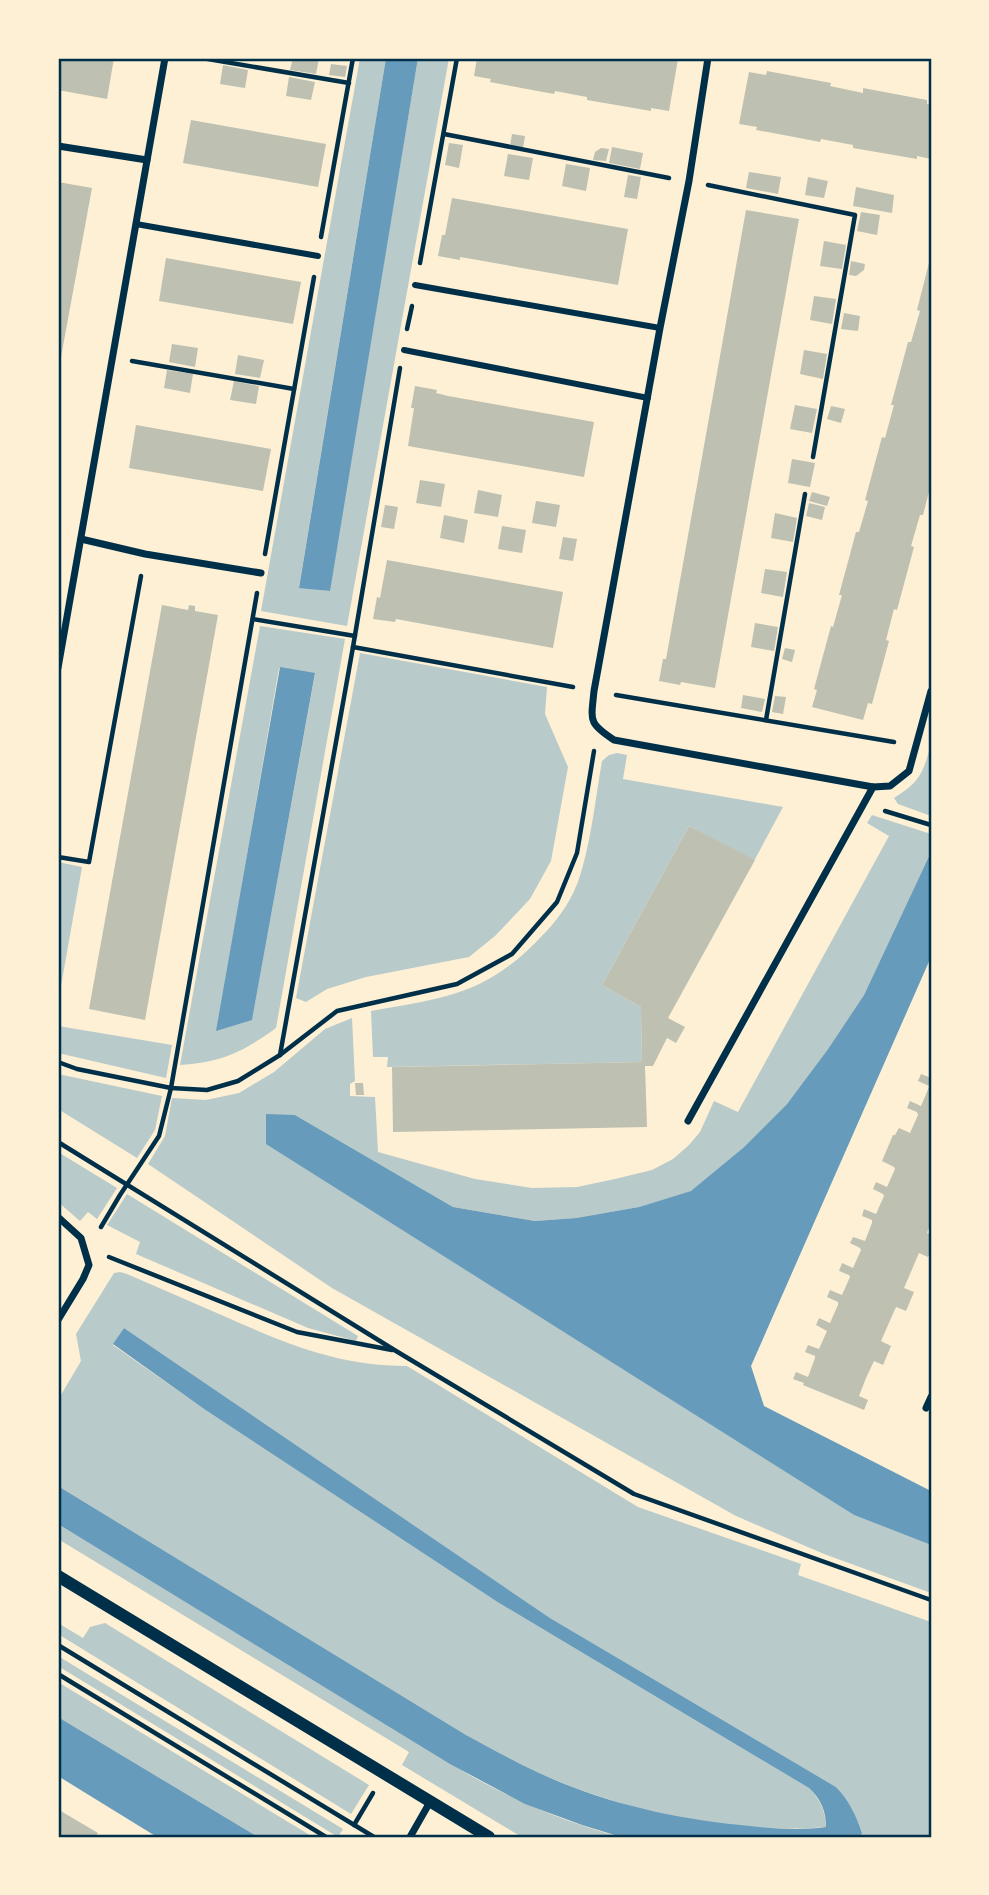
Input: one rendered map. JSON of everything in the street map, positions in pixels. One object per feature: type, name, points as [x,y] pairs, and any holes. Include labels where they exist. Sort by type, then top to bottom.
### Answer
[{"type":"street","points":[[58,668],[165,58]]},
{"type":"street","points":[[708,58],[689,181],[594,691],[592,719],[598,729],[614,740],[873,788],[890,786],[909,771],[931,691]]},
{"type":"street","points":[[58,146],[147,160]]},
{"type":"street","points":[[136,224],[318,256]]},
{"type":"street","points":[[415,285],[660,328]]},
{"type":"street","points":[[404,350],[648,398]]},
{"type":"street","points":[[81,540],[145,554],[261,573]]},
{"type":"street","points":[[688,1121],[873,788]]},
{"type":"street","points":[[58,1217],[81,1238],[89,1265],[58,1321]]},
{"type":"street","points":[[926,1408],[931,1397]]},
{"type":"street","points":[[58,1576],[489,1837]]},
{"type":"street","points":[[410,1837],[430,1802]]},
{"type":"path","points":[[202,58],[349,83]]},
{"type":"path","points":[[279,1055],[457,58]]},
{"type":"path","points":[[444,134],[855,215],[813,457]]},
{"type":"path","points":[[114,358],[294,389]]},
{"type":"path","points":[[766,720],[805,494]]},
{"type":"path","points":[[58,857],[89,862],[145,554]]},
{"type":"path","points":[[253,619],[355,636]]},
{"type":"path","points":[[353,647],[916,746]]},
{"type":"path","points":[[58,1062],[77,1069],[171,1088],[207,1090],[238,1081],[279,1055],[337,1011],[457,984],[512,954],[557,902],[576,853],[598,729]]},
{"type":"path","points":[[864,805],[929,824]]},
{"type":"path","points":[[103,1222],[159,1136],[171,1088]]},
{"type":"path","points":[[58,1142],[634,1494],[931,1600]]},
{"type":"path","points":[[89,1265],[110,1257],[297,1332],[396,1351]]},
{"type":"path","points":[[58,1645],[374,1837]]},
{"type":"path","points":[[58,1674],[326,1837]]},
{"type":"shaded area","points":[[360,58],[386,58],[299,587],[329,591],[418,58],[449,58],[347,626],[261,611]]},
{"type":"shaded area","points":[[260,626],[345,639],[276,1028],[231,1054],[180,1065]],"holes":[[[279,668],[315,674],[252,1019],[217,1030]]]},
{"type":"shaded area","points":[[360,653],[547,687],[545,714],[568,767],[551,861],[530,899],[495,936],[469,957],[366,977],[327,989],[306,1002],[296,998]]},
{"type":"shaded area","points":[[931,744],[931,816],[898,804],[894,798],[915,782],[926,762]]},
{"type":"shaded area","points":[[617,753],[627,755],[623,779],[783,807],[754,861],[689,826],[602,985],[641,1007],[642,1062],[387,1067],[388,1057],[373,1057],[371,1011],[442,997],[481,983],[519,958],[556,920],[578,882],[589,838],[602,761]]},
{"type":"shaded area","points":[[872,815],[931,834],[931,852],[864,995],[787,1104],[743,1148],[692,1191],[639,1207],[576,1218],[535,1221],[453,1207],[295,1115],[266,1143],[854,1515],[931,1545],[931,1593],[824,1554],[736,1516],[332,1288],[148,1164],[165,1136],[172,1098],[206,1100],[239,1093],[274,1072],[325,1029],[352,1018],[355,1081],[350,1084],[350,1096],[375,1097],[378,1152],[475,1179],[532,1188],[577,1187],[652,1170],[673,1159],[689,1145],[700,1132],[714,1101],[738,1112],[889,836],[867,823]]},
{"type":"shaded area","points":[[58,862],[82,867],[58,1003]]},
{"type":"shaded area","points":[[58,1026],[172,1045],[166,1078],[58,1053]]},
{"type":"shaded area","points":[[58,1074],[162,1096],[155,1130],[137,1158],[58,1109]]},
{"type":"shaded area","points":[[58,1152],[117,1188],[97,1219],[88,1212],[80,1221],[58,1202]]},
{"type":"shaded area","points":[[127,1194],[358,1336],[356,1341],[308,1328],[136,1254],[140,1242],[107,1225]]},
{"type":"shaded area","points":[[120,1272],[314,1352],[359,1362],[407,1366],[638,1507],[801,1564],[798,1575],[931,1622],[931,1837],[860,1837],[862,1833],[854,1814],[836,1787],[550,1618],[124,1328],[113,1345],[204,1409],[499,1603],[809,1788],[822,1806],[826,1827],[753,1827],[678,1817],[605,1798],[537,1772],[466,1735],[58,1486],[58,1400],[81,1361],[76,1334],[114,1273]]},
{"type":"shaded area","points":[[58,1524],[471,1776],[544,1811],[621,1837],[520,1836],[402,1765],[409,1752],[58,1539]]},
{"type":"shaded area","points":[[58,1623],[83,1638],[90,1627],[105,1623],[369,1785],[351,1814],[58,1634]]},
{"type":"shaded area","points":[[58,1656],[343,1829],[338,1837],[58,1666]]},
{"type":"shaded area","points":[[58,1682],[313,1837],[258,1837],[58,1717]]},
{"type":"water","points":[[386,58],[418,58],[330,591],[299,588]]},
{"type":"water","points":[[280,667],[315,673],[252,1020],[216,1031]]},
{"type":"water","points":[[931,852],[931,957],[751,1366],[764,1406],[931,1491],[931,1545],[854,1515],[266,1144],[266,1114],[295,1115],[453,1207],[535,1221],[576,1218],[639,1207],[691,1191],[743,1148],[787,1104],[828,1049],[864,995]]},
{"type":"water","points":[[124,1328],[550,1618],[836,1787],[855,1815],[862,1833],[860,1837],[621,1837],[525,1804],[450,1764],[58,1524],[58,1486],[466,1735],[561,1783],[636,1807],[688,1818],[772,1828],[826,1827],[822,1806],[809,1788],[499,1603],[204,1409],[113,1344]]},
{"type":"water","points":[[58,1717],[258,1837],[157,1837],[58,1776]]},
{"type":"building","points":[[58,58],[114,58],[107,99],[58,90]]},
{"type":"building","points":[[293,58],[319,58],[316,74],[290,70]]},
{"type":"building","points":[[477,58],[678,59],[669,111],[651,108],[651,111],[587,100],[587,97],[555,91],[554,94],[490,82],[491,79],[474,76]]},
{"type":"building","points":[[331,64],[347,66],[345,77],[329,75]]},
{"type":"building","points":[[223,65],[248,70],[245,88],[220,84]]},
{"type":"building","points":[[767,71],[831,83],[830,86],[863,93],[863,88],[927,100],[927,104],[931,105],[931,159],[853,148],[853,145],[821,139],[820,142],[756,130],[757,127],[739,124],[749,72],[766,75]]},
{"type":"building","points":[[289,77],[315,82],[311,100],[286,96]]},
{"type":"building","points":[[191,120],[326,144],[318,187],[183,163]]},
{"type":"building","points":[[512,134],[525,136],[523,148],[510,146]]},
{"type":"building","points":[[449,143],[463,145],[459,168],[445,165]]},
{"type":"building","points":[[612,147],[643,153],[640,169],[609,163]]},
{"type":"building","points":[[601,148],[609,149],[606,161],[593,160],[595,152]]},
{"type":"building","points":[[508,154],[533,158],[529,180],[504,176]]},
{"type":"building","points":[[566,164],[590,168],[586,191],[562,186]]},
{"type":"building","points":[[749,172],[781,177],[778,194],[746,188]]},
{"type":"building","points":[[628,175],[641,177],[637,199],[624,197]]},
{"type":"building","points":[[808,177],[828,181],[824,198],[805,195]]},
{"type":"building","points":[[58,182],[92,188],[59,368],[58,368]]},
{"type":"building","points":[[856,187],[894,195],[892,213],[853,206]]},
{"type":"building","points":[[452,198],[628,229],[618,285],[460,257],[460,260],[438,256]]},
{"type":"building","points":[[746,210],[799,219],[715,688],[681,682],[680,685],[659,681],[663,659],[666,659]]},
{"type":"building","points":[[861,212],[880,215],[877,235],[857,231]]},
{"type":"building","points":[[824,241],[846,245],[842,269],[820,266]]},
{"type":"building","points":[[166,258],[301,282],[293,324],[159,301]]},
{"type":"building","points":[[930,259],[931,484],[911,546],[914,547],[897,610],[894,609],[886,640],[889,641],[872,704],[868,703],[863,720],[812,707],[817,690],[814,689],[842,595],[839,595],[856,532],[859,532],[868,501],[865,500],[882,437],[885,438],[894,405],[891,405],[908,342],[911,342],[920,311],[917,310]]},
{"type":"building","points":[[851,261],[865,264],[864,270],[856,276],[849,275]]},
{"type":"building","points":[[814,296],[836,299],[832,324],[810,320]]},
{"type":"building","points":[[844,313],[860,316],[858,331],[841,329]]},
{"type":"building","points":[[172,344],[198,348],[195,367],[169,362]]},
{"type":"building","points":[[804,350],[827,354],[823,379],[800,374]]},
{"type":"building","points":[[238,355],[264,360],[260,378],[235,374]]},
{"type":"building","points":[[167,370],[193,374],[190,393],[164,388]]},
{"type":"building","points":[[234,381],[259,386],[256,404],[230,400]]},
{"type":"building","points":[[415,386],[437,390],[436,393],[448,396],[594,422],[584,477],[408,446]]},
{"type":"building","points":[[795,405],[817,409],[812,433],[790,429]]},
{"type":"building","points":[[831,406],[845,409],[841,423],[827,419]]},
{"type":"building","points":[[136,425],[271,449],[263,491],[129,468]]},
{"type":"building","points":[[792,459],[815,463],[810,487],[788,483]]},
{"type":"building","points":[[420,480],[445,484],[441,507],[416,503]]},
{"type":"building","points":[[478,490],[502,495],[498,517],[474,513]]},
{"type":"building","points":[[812,492],[830,497],[827,506],[809,501]]},
{"type":"building","points":[[536,501],[560,505],[556,527],[532,523]]},
{"type":"building","points":[[809,503],[825,507],[822,520],[806,516]]},
{"type":"building","points":[[385,505],[398,507],[394,529],[381,527]]},
{"type":"building","points":[[775,513],[797,518],[793,542],[771,538]]},
{"type":"building","points":[[444,515],[468,520],[464,543],[440,538]]},
{"type":"building","points":[[502,526],[526,530],[522,553],[498,549]]},
{"type":"building","points":[[563,537],[577,539],[573,561],[559,559]]},
{"type":"building","points":[[387,560],[563,592],[553,648],[396,619],[395,622],[373,619]]},
{"type":"building","points":[[765,569],[787,572],[783,597],[761,593]]},
{"type":"building","points":[[162,605],[188,610],[189,605],[195,606],[195,611],[218,615],[145,1020],[89,1009]]},
{"type":"building","points":[[755,623],[778,627],[774,651],[751,647]]},
{"type":"building","points":[[785,648],[795,650],[792,662],[782,659]]},
{"type":"building","points":[[743,695],[765,699],[762,712],[741,708]]},
{"type":"building","points":[[775,696],[786,697],[783,714],[772,712]]},
{"type":"building","points":[[689,826],[755,860],[668,1018],[685,1027],[676,1043],[667,1038],[653,1066],[645,1066],[647,1127],[393,1132],[392,1067],[642,1062],[641,1007],[602,985]]},
{"type":"building","points":[[921,1074],[931,1078],[931,1222],[927,1233],[931,1235],[931,1250],[928,1257],[919,1253],[904,1288],[914,1292],[906,1311],[896,1307],[881,1341],[891,1346],[883,1365],[874,1361],[866,1378],[859,1396],[868,1400],[864,1410],[793,1379],[796,1372],[808,1377],[815,1356],[805,1352],[808,1345],[819,1349],[827,1331],[816,1325],[819,1318],[830,1323],[838,1305],[838,1302],[827,1297],[830,1290],[842,1295],[850,1277],[839,1271],[842,1263],[853,1268],[861,1250],[850,1243],[853,1237],[865,1241],[872,1223],[872,1220],[862,1216],[864,1209],[876,1214],[884,1196],[873,1189],[876,1182],[887,1187],[895,1169],[882,1161],[893,1135],[899,1128],[910,1133],[918,1115],[907,1108],[910,1101],[921,1106],[929,1087],[918,1081]]},
{"type":"building","points":[[355,1083],[363,1083],[364,1095],[356,1095]]},
{"type":"building","points":[[59,1810],[98,1833],[95,1837],[58,1837]]}]
